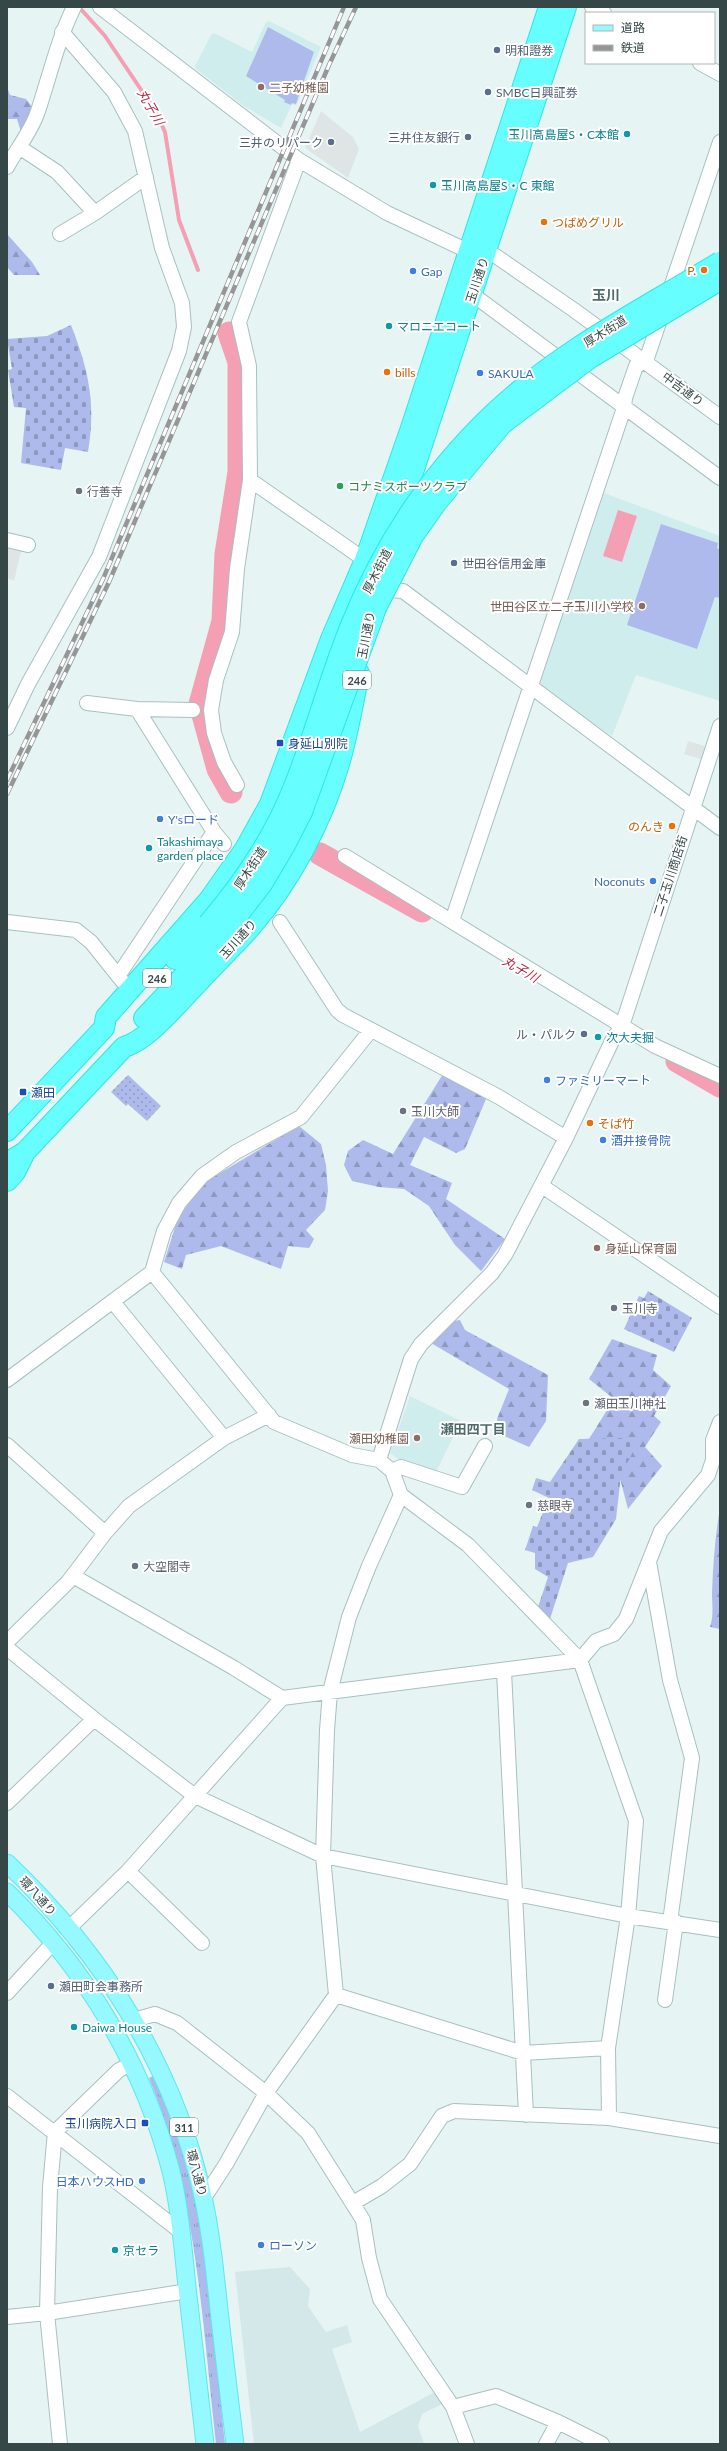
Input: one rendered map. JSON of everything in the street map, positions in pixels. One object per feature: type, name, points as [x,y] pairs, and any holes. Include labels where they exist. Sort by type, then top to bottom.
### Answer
[{"type":"highway","name":"玉川通り","points":[[7,1162],[25,1152],[124,1047],[136,1044],[250,927],[271,901],[298,857],[314,827],[339,765],[347,734],[374,589],[472,294],[478,251],[549,7]]},
{"type":"highway","name":"玉川通り","points":[[7,1130],[104,1028],[106,1017],[209,900],[257,830],[280,781],[331,639],[365,560],[566,7]]},
{"type":"highway","name":"厚木街道","points":[[124,1047],[129,1033],[215,929],[270,838],[293,789],[351,625],[377,568],[397,534],[431,484],[494,413],[535,379],[584,344],[720,262]]},
{"type":"highway","name":"厚木街道","points":[[104,1028],[114,1025],[262,884],[299,819],[319,769],[356,659],[376,608],[413,536],[437,502],[502,424],[590,358],[720,280]]},
{"type":"highway","name":"246","points":[[7,1181],[15,1172],[25,1152]]},
{"type":"main road","name":"環八通り","points":[[7,1863],[93,1958],[134,2020],[170,2089],[191,2150],[204,2198],[210,2234],[235,2444]]},
{"type":"main road","name":"環八通り","points":[[7,1892],[29,1914],[53,1943],[102,2008],[132,2064],[160,2133],[171,2172],[181,2232],[205,2444]]},
{"type":"street","points":[[7,167],[38,112],[62,32],[74,7]]},
{"type":"street","name":"中吉通り","points":[[100,7],[299,160],[387,213],[478,251],[646,361],[720,417]]},
{"type":"street","points":[[592,7],[602,12]]},
{"type":"street","points":[[7,728],[28,684],[99,557],[179,351],[184,327],[182,303],[162,248],[135,130],[114,92],[62,32]]},
{"type":"street","points":[[702,64],[720,74]]},
{"type":"street","points":[[452,921],[624,408],[625,398],[636,366],[646,361],[720,142]]},
{"type":"street","points":[[19,147],[57,172],[94,213]]},
{"type":"street","points":[[237,786],[224,762],[214,733],[211,710],[216,680],[232,632],[237,569],[250,480],[249,366],[239,322],[299,160]]},
{"type":"street","points":[[60,234],[94,213],[146,177]]},
{"type":"street","points":[[472,294],[720,478]]},
{"type":"street","points":[[250,480],[365,560]]},
{"type":"street","points":[[7,540],[28,545]]},
{"type":"street","points":[[374,589],[403,591],[720,828]]},
{"type":"street","points":[[87,703],[137,708],[193,710]]},
{"type":"street","points":[[137,708],[214,832],[224,844]]},
{"type":"street","name":"二子玉川商店街","points":[[379,1460],[412,1359],[421,1344],[492,1273],[505,1256],[566,1138],[612,1041],[621,1027],[720,726]]},
{"type":"street","points":[[118,976],[214,832]]},
{"type":"street","points":[[345,856],[621,1027],[655,1046],[720,1076]]},
{"type":"street","points":[[7,922],[76,930],[91,942],[126,985],[128,993]]},
{"type":"street","points":[[280,922],[337,1010],[371,1030],[499,1098],[566,1138]]},
{"type":"street","points":[[7,1380],[152,1272],[164,1231],[179,1203],[202,1176],[236,1152],[301,1117],[371,1030]]},
{"type":"street","points":[[542,1186],[720,1307]]},
{"type":"street","points":[[152,1272],[274,1422],[301,1435],[352,1455],[379,1460],[392,1471],[401,1495],[468,1545],[580,1660],[636,1821],[628,1916],[608,2048],[609,2118]]},
{"type":"street","points":[[113,1302],[224,1438]]},
{"type":"street","points":[[7,1642],[72,1576],[105,1533],[129,1506],[224,1438],[269,1415]]},
{"type":"street","points":[[72,1576],[234,1668],[282,1698],[504,1671],[580,1660],[596,1641],[614,1634],[626,1619],[661,1531],[708,1475],[713,1460],[713,1440],[720,1422]]},
{"type":"street","points":[[7,1445],[105,1533]]},
{"type":"street","points":[[392,1471],[401,1467],[462,1487],[486,1446]]},
{"type":"street","points":[[204,2198],[226,2164],[266,2093],[336,1995],[323,1856],[327,1730],[330,1692],[349,1617],[401,1495]]},
{"type":"street","points":[[649,1561],[670,1680],[692,1758],[665,2000]]},
{"type":"street","points":[[7,1648],[94,1719],[195,1796],[323,1856],[628,1916],[720,1930]]},
{"type":"street","points":[[504,1671],[526,2115]]},
{"type":"street","points":[[68,1929],[128,1871],[282,1698]]},
{"type":"street","points":[[7,1803],[94,1719]]},
{"type":"street","points":[[128,1871],[202,1943]]},
{"type":"street","points":[[7,1993],[53,1943]]},
{"type":"street","points":[[336,1995],[523,2054],[608,2048]]},
{"type":"street","points":[[134,2020],[155,2014],[167,2017],[266,2093],[308,2133],[353,2203],[362,2220],[369,2258],[380,2299],[453,2407],[467,2444]]},
{"type":"street","points":[[60,2444],[47,2313],[50,2187],[55,2132],[119,2070],[132,2064]]},
{"type":"street","points":[[7,2096],[181,2232]]},
{"type":"street","points":[[353,2203],[382,2186],[410,2164],[442,2116],[454,2111],[609,2118],[720,2136]]},
{"type":"street","points":[[7,2317],[47,2313],[188,2291]]},
{"type":"street","points":[[453,2407],[496,2396],[558,2422],[602,2444]]},
{"type":"street","points":[[546,2444],[558,2422]]},
{"type":"shaded area","name":"二子幼稚園","points":[[269,21],[321,47],[296,106],[292,104],[281,128],[244,106],[196,69],[195,66],[211,35],[214,33],[252,52],[266,22]]},
{"type":"shaded area","name":"三井のリパーク","points":[[321,111],[353,137],[359,149],[348,178],[305,148]]},
{"type":"shaded area","name":"世田谷区立二子玉川小学校","points":[[604,493],[720,536],[720,701],[636,675],[612,736],[537,685]]},
{"type":"shaded area","points":[[618,510],[637,516],[622,562],[603,556]]},
{"type":"shaded area","points":[[7,542],[22,547],[14,581],[7,578]]},
{"type":"shaded area","points":[[688,741],[708,747],[703,760],[684,754]]},
{"type":"shaded area","points":[[410,1396],[461,1421],[436,1472],[398,1459],[390,1453]]},
{"type":"shaded area","points":[[290,2267],[310,2289],[308,2306],[326,2332],[347,2325],[352,2342],[332,2349],[360,2432],[435,2392],[444,2403],[422,2414],[418,2426],[424,2444],[254,2444],[235,2272]]},
{"type":"green space","points":[[268,27],[314,52],[296,104],[292,103],[291,105],[284,102],[285,100],[246,76]]},
{"type":"green space","points":[[7,87],[10,95],[26,99],[33,108],[22,135],[17,119],[7,119]]},
{"type":"green space","points":[[7,234],[32,262],[40,275],[14,275],[7,267]]},
{"type":"green space","points":[[71,325],[82,357],[89,387],[91,418],[88,452],[65,448],[61,470],[21,463],[26,408],[14,407],[8,370],[12,369],[7,339],[47,336]]},
{"type":"green space","points":[[661,524],[718,543],[717,548],[720,550],[720,598],[715,597],[697,649],[627,625]]},
{"type":"green space","points":[[443,1074],[486,1099],[465,1149],[456,1153],[424,1137],[410,1165],[452,1183],[446,1199],[505,1239],[481,1271],[455,1245],[429,1206],[404,1189],[379,1187],[352,1181],[344,1165],[348,1151],[363,1140],[393,1154]]},
{"type":"green space","points":[[128,1075],[161,1106],[147,1121],[128,1104],[126,1106],[111,1092]]},
{"type":"green space","points":[[299,1126],[321,1144],[326,1165],[328,1191],[325,1210],[306,1230],[314,1239],[309,1248],[288,1246],[281,1269],[221,1246],[186,1255],[182,1269],[164,1262],[178,1218],[205,1182]]},
{"type":"green space","points":[[648,1291],[692,1318],[674,1352],[624,1329],[639,1296],[644,1298]]},
{"type":"green space","points":[[460,1320],[465,1330],[548,1375],[546,1421],[529,1447],[502,1435],[497,1419],[509,1389],[431,1343],[454,1321]]},
{"type":"green space","points":[[612,1339],[657,1355],[653,1370],[671,1386],[654,1416],[661,1422],[645,1447],[662,1466],[628,1509],[617,1467],[629,1445],[589,1439],[614,1399],[589,1379]]},
{"type":"green space","points":[[625,1438],[636,1446],[621,1475],[616,1519],[593,1557],[568,1563],[550,1619],[538,1607],[548,1577],[535,1569],[535,1553],[525,1550],[533,1526],[537,1527],[549,1498],[532,1490],[536,1478],[550,1482],[579,1439]]},
{"type":"green space","points":[[720,1509],[720,1629],[710,1627],[712,1614],[714,1551]]},
{"type":"green space","points":[[153,2076],[181,2148],[193,2193],[209,2286],[225,2444],[216,2444],[201,2305],[188,2212],[178,2167],[165,2122],[149,2078]]},
{"type":"waterway","name":"丸子川","points":[[79,7],[105,36],[156,112],[165,132],[179,220],[198,270]]},
{"type":"waterway","points":[[229,333],[239,362],[239,472],[226,554],[223,621],[200,704],[218,769],[231,792]]},
{"type":"waterway","name":"丸子川","points":[[320,854],[422,911]]},
{"type":"waterway","name":"丸子川","points":[[677,1061],[720,1086]]},
{"type":"railway","points":[[7,780],[103,579],[344,7]]},
{"type":"railway","points":[[7,794],[109,582],[329,65],[356,7]]},
{"type":"place","name":"明和證券","points":[[497,50]]},
{"type":"place","name":"二子幼稚園","points":[[261,87]]},
{"type":"place","name":"SMBC日興証券","points":[[488,92]]},
{"type":"place","name":"玉川高島屋S・C本館","points":[[627,134]]},
{"type":"place","name":"三井住友銀行","points":[[468,137]]},
{"type":"place","name":"三井のリパーク","points":[[331,142]]},
{"type":"place","name":"玉川高島屋S・C 東館","points":[[433,185]]},
{"type":"place","name":"つばめグリル","points":[[544,222]]},
{"type":"place","name":"P.","points":[[704,270]]},
{"type":"place","name":"Gap","points":[[413,271]]},
{"type":"place","name":"マロニエコート","points":[[389,326]]},
{"type":"place","name":"bills","points":[[387,372]]},
{"type":"place","name":"SAKULA","points":[[480,373]]},
{"type":"place","name":"コナミスポーツクラブ","points":[[340,486]]},
{"type":"place","name":"行善寺","points":[[79,491]]},
{"type":"place","name":"世田谷信用金庫","points":[[454,563]]},
{"type":"place","name":"世田谷区立二子玉川小学校","points":[[642,606]]},
{"type":"place","name":"身延山別院","points":[[280,743]]},
{"type":"place","name":"Y'sロード","points":[[160,819]]},
{"type":"place","name":"のんき","points":[[672,826]]},
{"type":"place","name":"Takashimaya garden place","points":[[149,848]]},
{"type":"place","name":"Noconuts","points":[[653,881]]},
{"type":"place","name":"ル・パルク","points":[[584,1034]]},
{"type":"place","name":"次大夫掘","points":[[598,1037]]},
{"type":"place","name":"ファミリーマート","points":[[547,1080]]},
{"type":"place","name":"瀬田","points":[[23,1092]]},
{"type":"place","name":"玉川大師","points":[[403,1111]]},
{"type":"place","name":"そば竹","points":[[590,1123]]},
{"type":"place","name":"酒井接骨院","points":[[603,1140]]},
{"type":"place","name":"身延山保育園","points":[[597,1248]]},
{"type":"place","name":"玉川寺","points":[[614,1308]]},
{"type":"place","name":"瀬田玉川神社","points":[[586,1403]]},
{"type":"place","name":"瀬田幼稚園","points":[[417,1438]]},
{"type":"place","name":"慈眼寺","points":[[529,1505]]},
{"type":"place","name":"大空閣寺","points":[[135,1566]]},
{"type":"place","name":"瀬田町会事務所","points":[[51,1986]]},
{"type":"place","name":"Daiwa House","points":[[74,2027]]},
{"type":"place","name":"玉川病院入口","points":[[145,2123]]},
{"type":"place","name":"日本ハウスHD","points":[[142,2181]]},
{"type":"place","name":"ローソン","points":[[261,2245]]},
{"type":"place","name":"京セラ","points":[[115,2250]]},
{"type":"district","name":"玉川","points":[[606,294]]},
{"type":"district","name":"瀬田四丁目","points":[[473,1429]]}]
